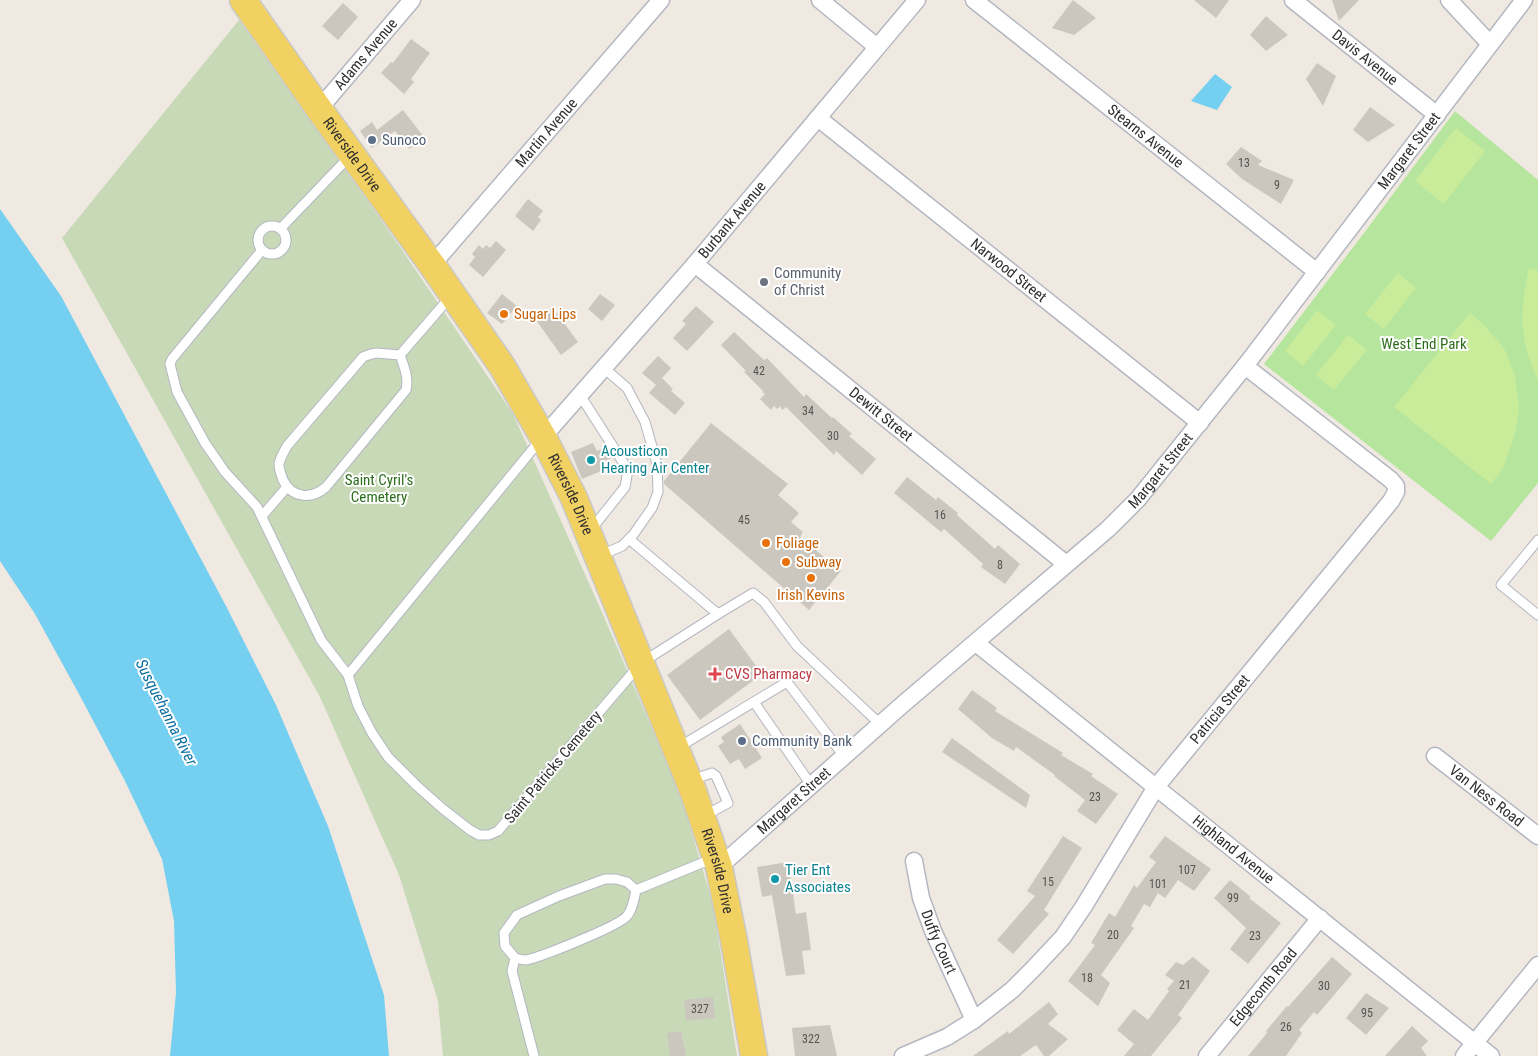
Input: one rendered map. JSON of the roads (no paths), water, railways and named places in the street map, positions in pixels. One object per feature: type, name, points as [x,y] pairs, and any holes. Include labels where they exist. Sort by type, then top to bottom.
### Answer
[{"type":"main road","name":"Riverside Drive","points":[[243,0],[502,366],[543,437],[574,498],[689,781],[717,862],[734,941],[754,1056]]},
{"type":"street","name":"Adams Avenue","points":[[319,109],[412,0]]},
{"type":"street","name":"Martin Avenue","points":[[432,265],[661,0]]},
{"type":"street","points":[[820,0],[877,47]]},
{"type":"street","name":"Burbank Avenue","points":[[543,437],[695,264],[917,0]]},
{"type":"street","name":"Stearns Avenue","points":[[974,0],[1317,272]]},
{"type":"street","name":"Davis Avenue","points":[[1293,0],[1437,115]]},
{"type":"street","points":[[1449,0],[1490,44]]},
{"type":"street","name":"Margaret Street","points":[[717,862],[811,786],[956,658],[976,643],[1108,529],[1138,499],[1245,366],[1524,0]]},
{"type":"street","name":"Narwood Street","points":[[818,118],[1200,423]]},
{"type":"street","name":"Dewitt Street","points":[[695,264],[1066,564]]},
{"type":"street","name":"Patricia Street","points":[[904,1056],[947,1037],[974,1020],[1012,990],[1063,937],[1084,906],[1156,787],[1391,501],[1396,492],[1396,486],[1391,480],[1245,366]]},
{"type":"street","name":"Highland Avenue","points":[[976,643],[1491,1056]]},
{"type":"street","name":"Van Ness Road","points":[[1434,756],[1538,836]]},
{"type":"street","name":"Duffy Court","points":[[914,861],[921,898],[933,931],[974,1020]]},
{"type":"street","name":"Edgecomb Road","points":[[1207,1056],[1320,918]]},
{"type":"street","points":[[1464,1056],[1538,965]]},
{"type":"lane","points":[[281,228],[352,154]]},
{"type":"lane","points":[[272,225],[281,228],[286,236],[283,249],[275,254],[262,250],[259,246],[258,237],[263,228],[272,225]]},
{"type":"lane","name":"Saint Patricks Cemetery","points":[[262,250],[172,358],[170,364],[176,392],[205,443],[225,472],[250,499],[262,516],[321,640],[348,675],[358,706],[372,733],[388,757],[417,786],[470,830],[479,835],[489,835],[498,831],[641,663],[754,593],[764,602],[797,646],[880,724]]},
{"type":"lane","points":[[400,355],[452,294]]},
{"type":"lane","points":[[370,354],[400,355],[407,377],[408,384],[406,390],[326,487],[307,496],[296,493],[287,487],[279,472],[283,454],[363,357],[370,354]]},
{"type":"lane","points":[[598,557],[622,546],[629,539],[652,508],[658,492],[658,464],[645,422],[627,388],[604,368]]},
{"type":"lane","points":[[580,395],[628,470],[624,487],[589,533]]},
{"type":"lane","points":[[348,675],[543,437]]},
{"type":"lane","points":[[262,516],[287,487]]},
{"type":"lane","points":[[629,539],[718,614]]},
{"type":"lane","points":[[1538,540],[1501,585],[1538,615]]},
{"type":"lane","points":[[676,749],[787,682],[844,756]]},
{"type":"lane","points":[[754,702],[811,786]]},
{"type":"lane","points":[[636,890],[717,862]]},
{"type":"lane","points":[[616,878],[627,882],[636,890],[633,905],[628,916],[618,924],[530,959],[515,958],[506,946],[504,933],[518,915],[559,896],[605,879],[616,878]]},
{"type":"lane","points":[[515,958],[512,971],[534,1056]]},
{"type":"water","points":[[1215,74],[1232,87],[1217,110],[1191,101]]},
{"type":"water","name":"Susquehanna River","points":[[0,209],[61,296],[226,606],[276,705],[328,826],[384,995],[389,1056],[170,1056],[176,993],[174,921],[162,859],[125,781],[79,694],[35,614],[0,561]]},
{"type":"place","name":"Sunoco","points":[[372,140]]},
{"type":"place","name":"Community of Christ","points":[[764,282]]},
{"type":"place","name":"Sugar Lips","points":[[504,314]]},
{"type":"place","name":"Acousticon Hearing Air Center","points":[[591,460]]},
{"type":"place","name":"Foliage","points":[[766,543]]},
{"type":"place","name":"Subway","points":[[786,562]]},
{"type":"place","name":"Irish Kevins","points":[[811,578]]},
{"type":"place","name":"CVS Pharmacy","points":[[715,674]]},
{"type":"place","name":"Community Bank","points":[[742,741]]},
{"type":"place","name":"Tier Ent Associates","points":[[775,879]]},
{"type":"park label","name":"West End Park","points":[[1424,344]]},
{"type":"park label","name":"Saint Cyril's Cemetery","points":[[379,488]]}]
